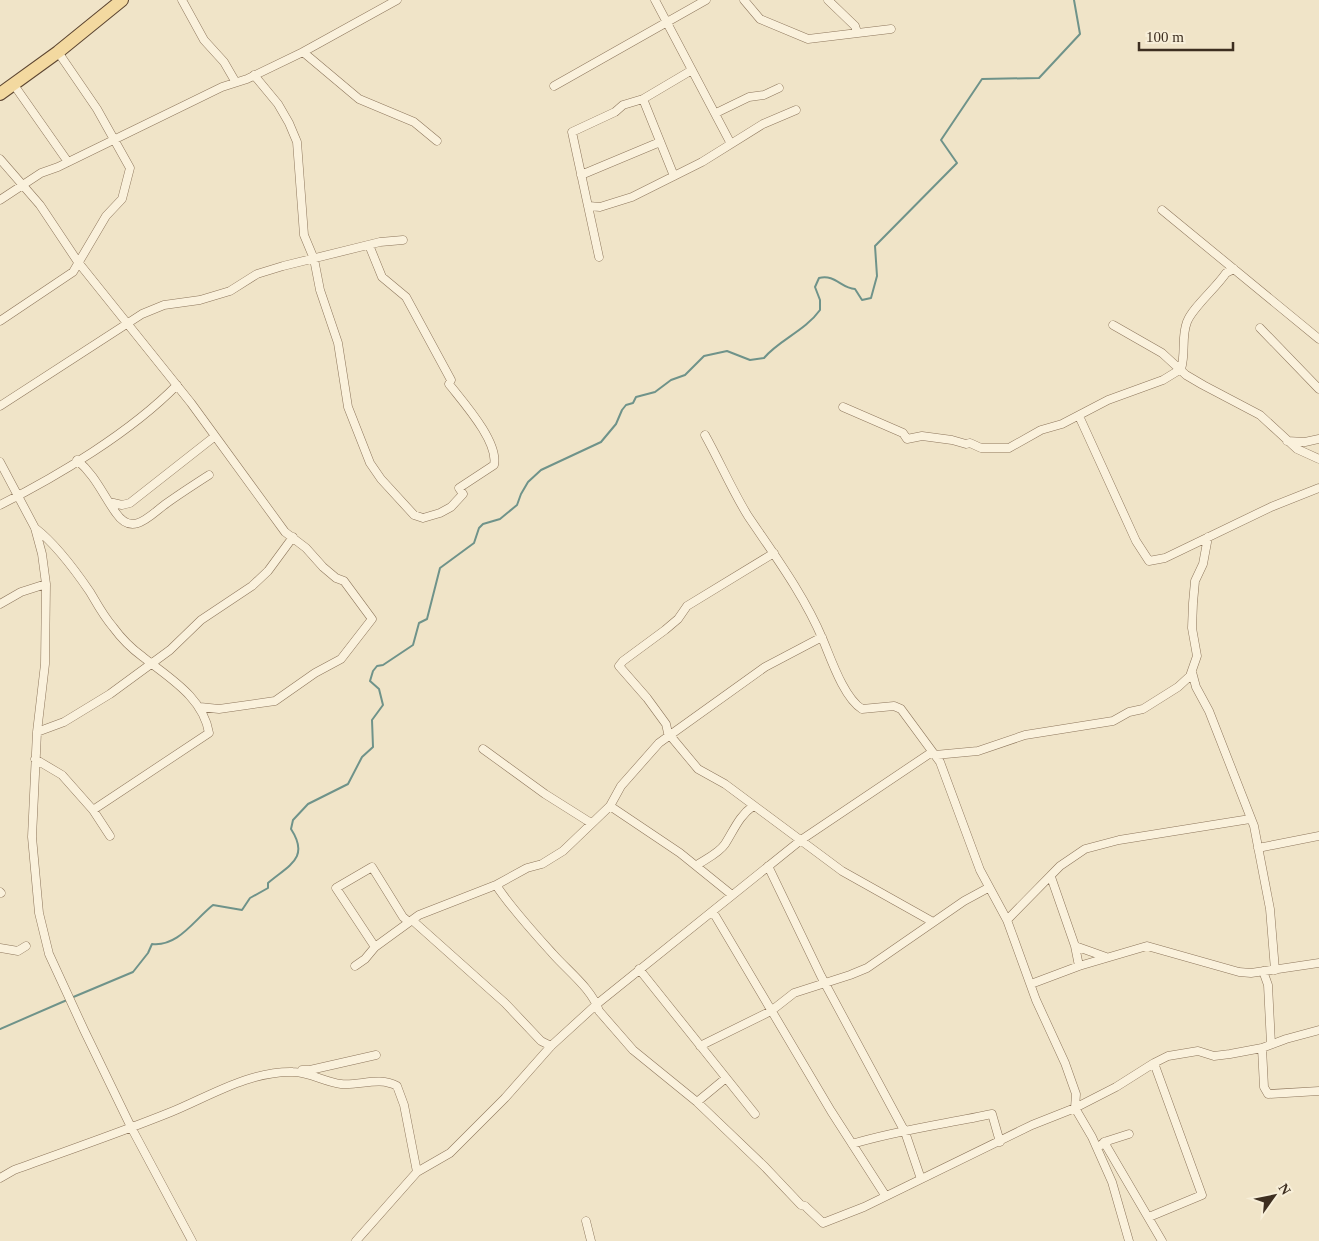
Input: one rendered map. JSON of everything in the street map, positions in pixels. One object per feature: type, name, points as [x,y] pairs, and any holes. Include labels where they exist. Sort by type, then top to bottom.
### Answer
[{"type":"main road","points":[[0,94],[58,52],[118,1]]},
{"type":"street","points":[[182,0],[204,40],[224,62],[235,81]]},
{"type":"street","points":[[0,200],[41,173],[68,162],[235,81],[254,76],[303,52],[397,0]]},
{"type":"street","points":[[655,0],[716,113],[730,144]]},
{"type":"street","points":[[554,86],[668,24],[706,0]]},
{"type":"street","points":[[744,0],[760,19],[808,39],[857,32],[872,33],[891,29]]},
{"type":"street","points":[[828,0],[855,26],[857,32]]},
{"type":"street","points":[[0,321],[73,272],[106,216],[122,198],[130,168],[115,139],[78,78],[58,52]]},
{"type":"street","points":[[303,52],[359,99],[414,122],[437,141]]},
{"type":"street","points":[[600,257],[572,132],[615,112],[623,105],[643,99],[692,70]]},
{"type":"street","points":[[254,76],[278,104],[290,123],[297,142],[304,235],[314,259],[320,290],[338,343],[348,407],[370,463],[405,508],[414,515],[423,518],[451,507],[459,501],[463,494],[459,488],[494,466],[496,458],[493,448],[477,422],[449,384],[451,380],[406,297],[382,277],[369,245]]},
{"type":"street","points":[[14,85],[68,162]]},
{"type":"street","points":[[716,113],[749,97],[780,88]]},
{"type":"street","points":[[643,99],[674,176]]},
{"type":"street","points":[[589,206],[600,207],[632,197],[674,176],[763,124],[796,110]]},
{"type":"street","points":[[581,175],[660,142]]},
{"type":"street","points":[[0,159],[40,205],[78,262],[177,385],[285,532],[293,537],[336,578],[344,581],[372,619],[341,659],[315,673],[275,701],[220,709],[200,707]]},
{"type":"street","points":[[1162,210],[1319,339]]},
{"type":"street","points":[[0,406],[126,322],[142,314],[164,305],[200,300],[230,291],[256,274],[369,245],[403,240]]},
{"type":"street","points":[[1182,369],[1185,351],[1183,342],[1187,321],[1226,273],[1234,269]]},
{"type":"street","points":[[1113,324],[1162,353],[1182,369],[1186,375],[1202,386],[1260,415],[1297,449],[1319,459]]},
{"type":"street","points":[[1260,328],[1319,389]]},
{"type":"street","points":[[844,407],[903,433],[906,439],[922,436],[966,444],[970,443],[989,449],[1015,446],[1041,430],[1062,424],[1108,400],[1163,380],[1182,369]]},
{"type":"street","points":[[0,505],[19,496],[77,460],[160,402],[177,385]]},
{"type":"street","points":[[1079,416],[1136,540],[1149,561],[1165,558],[1238,525],[1271,507],[1319,488]]},
{"type":"street","points":[[705,435],[748,515],[774,553],[822,637],[842,682],[857,706],[862,709],[894,706],[901,709],[940,762],[988,888],[1006,920],[1036,1000],[1065,1063],[1076,1094],[1075,1108],[1098,1148],[1112,1182],[1130,1241]]},
{"type":"street","points":[[109,502],[122,505],[130,503],[214,437]]},
{"type":"street","points":[[1287,441],[1305,442],[1319,439]]},
{"type":"street","points":[[77,460],[86,468],[121,520],[132,524],[146,520],[163,505],[208,475]]},
{"type":"street","points":[[0,462],[34,528],[42,554],[46,584],[45,664],[37,732],[32,837],[39,913],[49,954],[131,1127],[192,1241]]},
{"type":"street","points":[[34,528],[44,535],[73,570],[113,627],[151,664],[179,686],[200,707],[209,733],[93,810]]},
{"type":"street","points":[[37,732],[64,722],[110,694],[151,664],[185,638],[201,620],[252,586],[268,571],[293,537]]},
{"type":"street","points":[[356,1241],[417,1172],[450,1153],[505,1098],[551,1046],[597,1004],[801,840],[933,754],[978,751],[1026,735],[1113,721],[1129,712],[1143,709],[1170,692],[1192,672],[1197,656],[1192,628],[1195,581],[1204,564],[1208,537]]},
{"type":"street","points":[[774,553],[687,606],[672,624],[623,661],[620,666],[653,705],[671,734],[698,769],[725,784],[842,871],[933,922]]},
{"type":"street","points":[[0,604],[21,592],[46,584]]},
{"type":"street","points":[[355,966],[365,959],[376,947],[418,915],[496,884],[527,868],[551,860],[574,842],[610,806],[621,786],[642,760],[671,734],[733,693],[765,668],[822,637]]},
{"type":"street","points":[[1192,672],[1196,687],[1209,711],[1254,826],[1271,918],[1275,970]]},
{"type":"street","points":[[483,749],[545,794],[591,823]]},
{"type":"street","points":[[35,759],[62,775],[93,810],[110,836]]},
{"type":"street","points":[[610,806],[697,865],[732,895]]},
{"type":"street","points":[[697,865],[725,845],[730,832],[745,812],[753,806]]},
{"type":"street","points":[[1006,920],[1060,866],[1085,849],[1120,840],[1250,819]]},
{"type":"street","points":[[1258,848],[1319,836]]},
{"type":"street","points":[[768,866],[826,982],[905,1132],[921,1179]]},
{"type":"street","points":[[376,947],[336,888],[372,867],[403,917],[505,1003],[541,1041],[551,1046]]},
{"type":"street","points":[[1051,877],[1075,946],[1079,966]]},
{"type":"street","points":[[496,884],[528,926],[597,1004],[599,1011],[633,1050],[697,1102],[765,1167],[795,1200],[823,1223],[864,1207],[885,1195],[1000,1142],[1032,1125],[1075,1108],[1116,1087],[1154,1062],[1181,1053],[1198,1051],[1214,1056],[1262,1048],[1319,1030]]},
{"type":"street","points":[[700,1046],[771,1011],[794,993],[867,968],[964,901],[988,888]]},
{"type":"street","points":[[713,912],[771,1011],[885,1195]]},
{"type":"street","points":[[0,948],[18,951],[26,946]]},
{"type":"street","points":[[1075,946],[1108,958]]},
{"type":"street","points":[[1031,984],[1079,966],[1147,946],[1240,972],[1275,970],[1319,963]]},
{"type":"street","points":[[639,969],[755,1114]]},
{"type":"street","points":[[1263,971],[1268,985],[1271,1044]]},
{"type":"street","points":[[1262,1048],[1264,1086],[1268,1094],[1319,1091]]},
{"type":"street","points":[[0,1178],[14,1170],[131,1127],[258,1076],[310,1070],[376,1055]]},
{"type":"street","points":[[1149,1217],[1202,1195],[1154,1062]]},
{"type":"street","points":[[295,1072],[343,1084],[376,1081],[391,1082],[397,1086],[404,1105],[417,1172]]},
{"type":"street","points":[[697,1102],[726,1078]]},
{"type":"street","points":[[852,1144],[889,1133],[905,1132],[924,1125],[992,1114],[1000,1142]]},
{"type":"street","points":[[1098,1148],[1104,1142],[1129,1134]]},
{"type":"street","points":[[1104,1142],[1162,1241]]},
{"type":"street","points":[[586,1221],[591,1241]]},
{"type":"waterway","points":[[71,998],[133,972],[148,953],[152,944],[161,944],[178,937],[213,905],[242,910],[250,898],[268,888],[268,883],[290,866],[298,854],[296,839],[291,829],[293,820],[308,804],[348,784],[362,757],[373,747],[372,720],[383,705],[379,689],[370,681],[373,671],[377,666],[383,665],[413,645],[419,623],[427,619],[440,568],[474,543],[479,528],[483,524],[500,519],[517,505],[528,482],[541,470],[601,442],[616,424],[626,405],[633,403],[636,397],[655,392],[671,380],[685,375],[704,356],[727,351],[750,360],[764,358],[807,324],[820,310],[820,300],[815,287],[819,278],[834,279],[855,289],[862,300],[871,298],[877,276],[875,246],[957,163],[941,140],[982,79],[1039,78],[1080,34],[1074,0]]},
{"type":"waterway","points":[[0,1029],[67,1000]]}]
